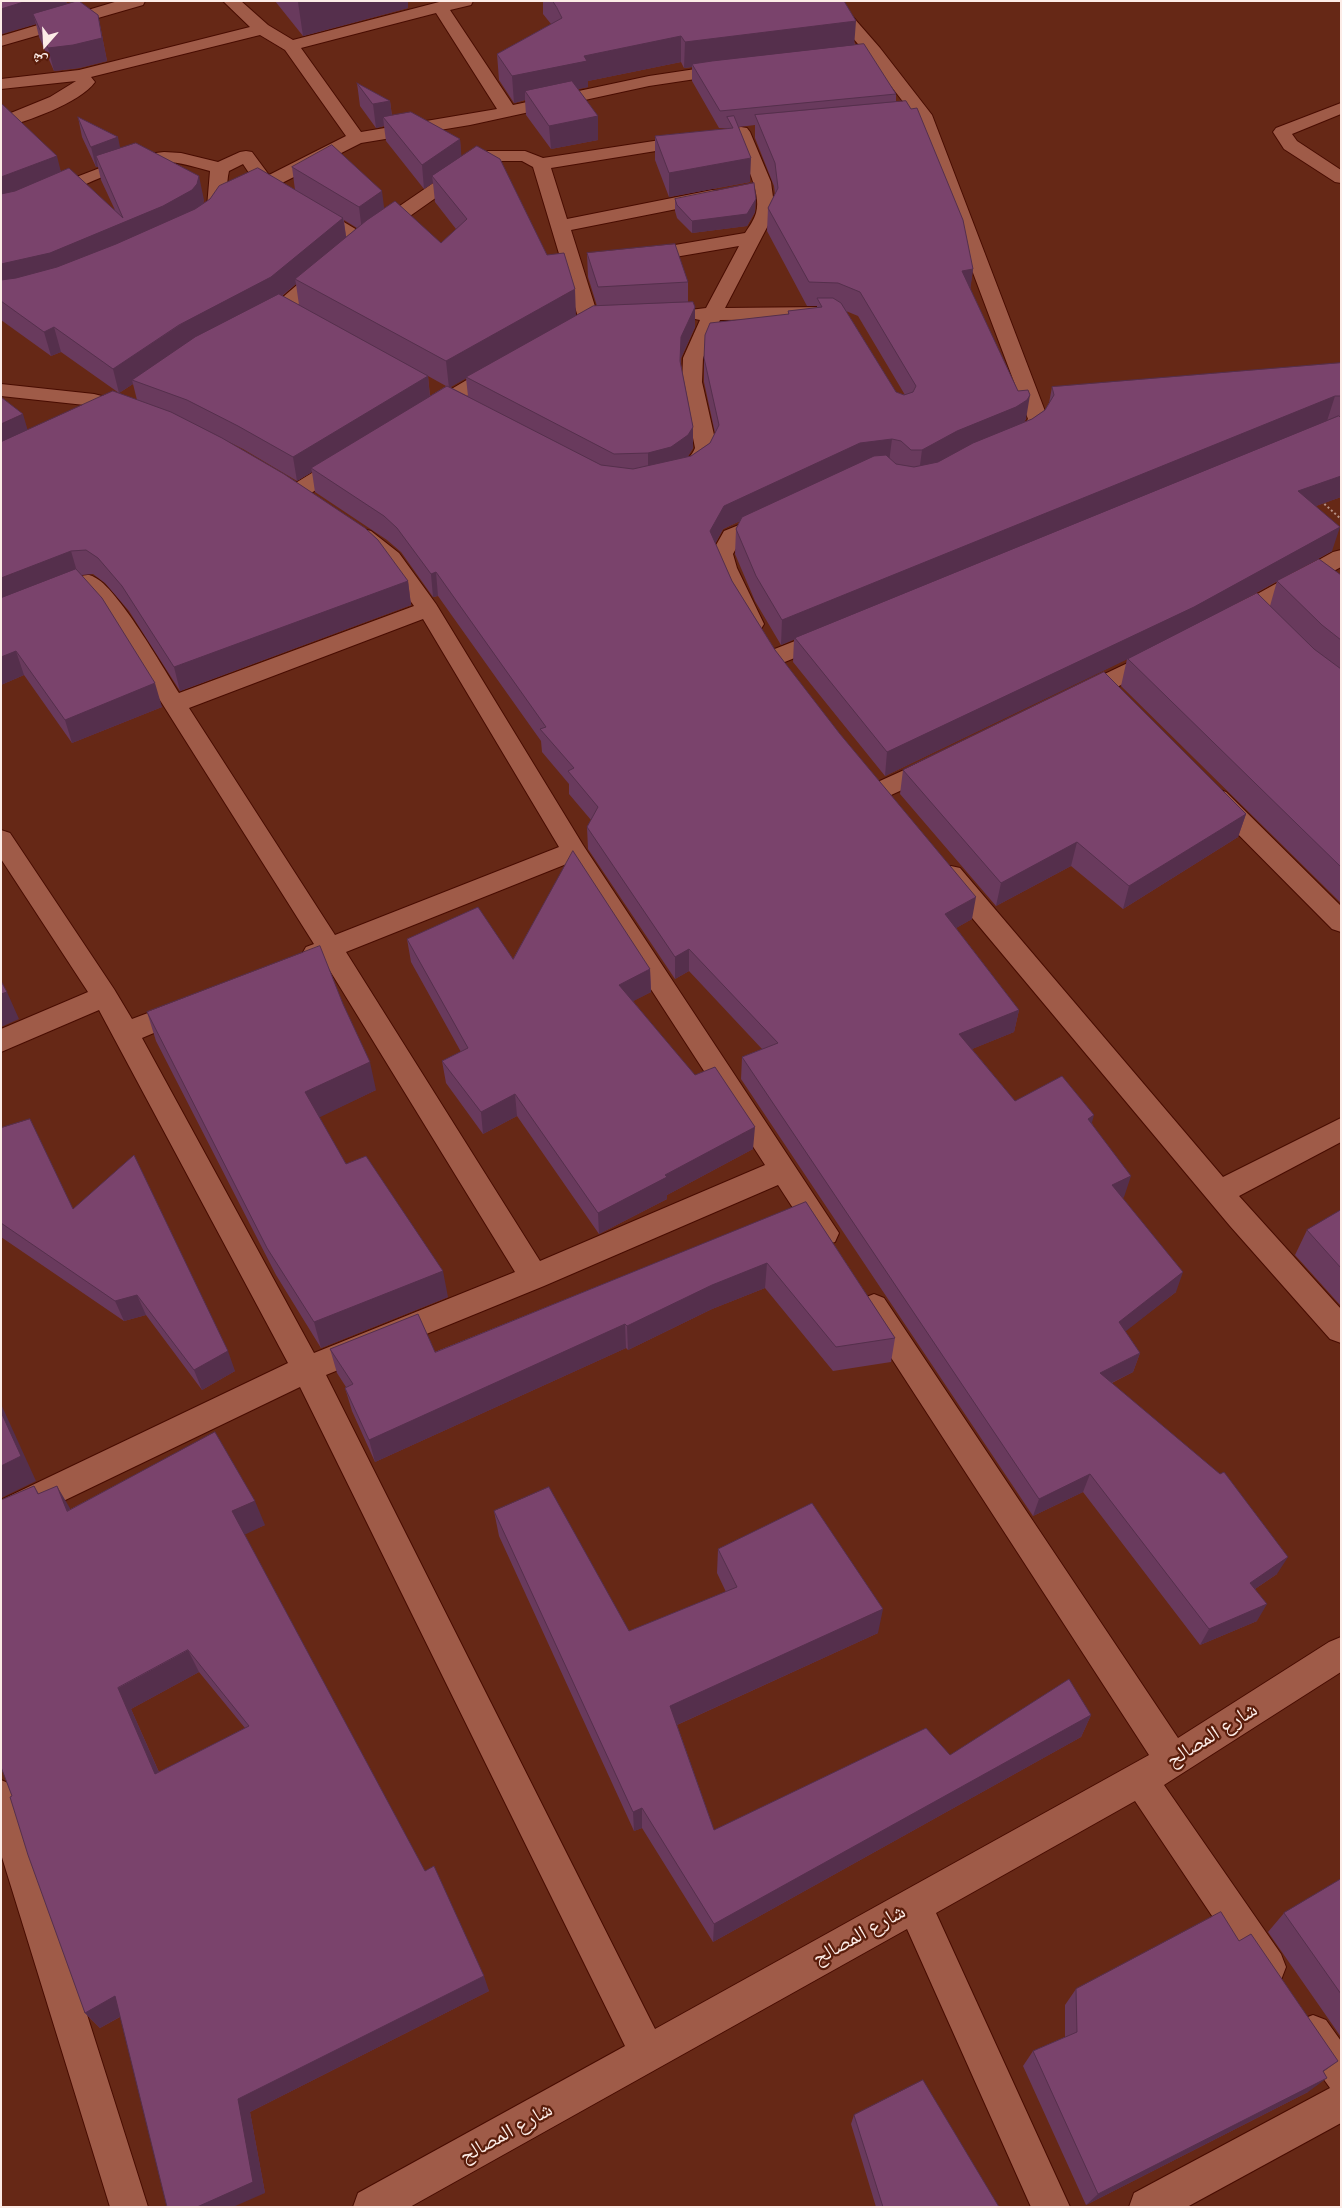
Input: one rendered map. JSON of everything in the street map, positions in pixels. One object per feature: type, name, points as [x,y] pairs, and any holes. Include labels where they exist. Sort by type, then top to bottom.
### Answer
[{"type":"street","points":[[1,41],[137,1]]},
{"type":"street","points":[[231,1],[262,29],[291,46],[356,138]]},
{"type":"street","points":[[291,46],[465,1]]},
{"type":"street","points":[[830,1],[874,52],[923,115],[1038,419],[1032,429],[1020,437],[995,447]]},
{"type":"street","points":[[440,7],[508,112]]},
{"type":"street","points":[[1,84],[79,75],[262,29]]},
{"type":"street","points":[[855,54],[874,52]]},
{"type":"street","points":[[242,329],[283,307],[350,251],[448,182],[482,137],[508,112],[550,101],[649,81],[749,67]]},
{"type":"street","points":[[1,123],[55,102],[77,90],[86,82],[79,75]]},
{"type":"street","points":[[1341,108],[1282,132],[1290,145],[1341,178]]},
{"type":"street","points":[[904,117],[923,115]]},
{"type":"street","points":[[266,184],[356,138],[482,137],[540,164],[760,130]]},
{"type":"street","points":[[663,478],[682,473],[701,460],[706,448],[692,382],[693,358],[712,313],[766,212],[763,186],[726,135]]},
{"type":"street","points":[[1,213],[131,161],[164,157],[181,158],[220,168],[246,156],[266,184],[350,251]]},
{"type":"street","points":[[540,164],[561,226],[583,266],[598,319],[550,340]]},
{"type":"street","points":[[189,230],[208,218],[216,209],[217,182],[220,168]]},
{"type":"street","points":[[561,226],[763,186]]},
{"type":"street","points":[[620,260],[752,238]]},
{"type":"street","points":[[283,307],[300,316]]},
{"type":"street","points":[[674,315],[816,313],[836,314],[842,318]]},
{"type":"street","points":[[415,419],[517,358]]},
{"type":"street","points":[[1,390],[94,400],[126,399],[152,417]]},
{"type":"street","points":[[85,421],[126,399]]},
{"type":"street","points":[[297,492],[364,450]]},
{"type":"street","points":[[790,509],[732,536],[722,554],[726,568],[754,626],[792,680]]},
{"type":"street","points":[[345,524],[386,552],[428,609],[574,851],[838,1253]]},
{"type":"street","points":[[1212,628],[1258,613],[1341,557]]},
{"type":"street","points":[[1,616],[87,582],[98,591],[118,616],[175,704],[330,948],[534,1277]]},
{"type":"street","points":[[175,704],[428,609]]},
{"type":"street","points":[[775,658],[847,628]]},
{"type":"street","points":[[1058,706],[1110,691],[1179,645]]},
{"type":"street","points":[[863,769],[887,799],[952,757]]},
{"type":"street","points":[[1201,782],[1341,922]]},
{"type":"street","points":[[1,839],[104,996],[126,1033],[307,1369],[648,2054]]},
{"type":"street","points":[[295,963],[574,851]]},
{"type":"street","points":[[938,859],[1220,1192],[1341,1330]]},
{"type":"street","points":[[1,1041],[104,996]]},
{"type":"street","points":[[126,1033],[206,1000]]},
{"type":"street","points":[[1220,1192],[1341,1129]]},
{"type":"street","points":[[1,1516],[307,1369],[534,1277],[784,1170]]},
{"type":"street","points":[[860,1286],[1173,1761]]},
{"type":"street","name":"شارع المصالح","points":[[372,2207],[409,2198],[648,2054],[1173,1761],[1341,1653]]},
{"type":"street","points":[[1140,1779],[1341,2074]]},
{"type":"street","points":[[1,1797],[129,2207]]},
{"type":"street","points":[[914,1905],[1051,2207]]},
{"type":"street","points":[[1148,2207],[1341,2102]]},
{"type":"path","points":[[1320,499],[1341,519]]},
{"type":"building","points":[[1,1],[27,1],[1,9]]},
{"type":"building","points":[[77,1],[98,15],[102,38],[73,45],[48,48],[33,14]]},
{"type":"building","points":[[553,1],[844,1],[856,21],[685,42],[681,36],[584,56],[587,61],[512,76],[497,54],[562,18]]},
{"type":"building","points":[[864,44],[896,94],[720,111],[692,64],[712,61]]},
{"type":"building","points":[[572,81],[598,116],[549,126],[525,91]]},
{"type":"building","points":[[357,83],[390,101],[373,104]]},
{"type":"building","points":[[906,101],[911,109],[917,108],[963,220],[973,269],[962,271],[1018,391],[1028,390],[1030,395],[1027,400],[1016,407],[957,431],[922,450],[911,450],[901,441],[892,439],[860,443],[724,506],[710,531],[732,581],[775,650],[840,734],[976,897],[945,914],[1019,1010],[959,1034],[1015,1101],[1062,1076],[1094,1115],[1088,1119],[1131,1176],[1112,1185],[1183,1272],[1119,1322],[1140,1353],[1100,1373],[1220,1474],[1224,1472],[1288,1557],[1250,1583],[1267,1604],[1209,1629],[1090,1474],[1039,1499],[742,1057],[778,1043],[689,949],[675,957],[587,827],[598,807],[568,771],[574,768],[540,729],[546,727],[436,572],[431,574],[397,528],[384,516],[311,468],[447,386],[601,465],[633,469],[691,456],[710,443],[719,425],[704,358],[705,335],[710,323],[789,314],[788,311],[822,307],[817,298],[833,298],[841,303],[896,392],[904,395],[913,392],[916,386],[860,292],[838,283],[809,282],[768,208],[778,188],[775,163],[755,115]]},
{"type":"building","points":[[2,104],[57,156],[1,177]]},
{"type":"building","points":[[411,112],[460,139],[422,165],[383,117]]},
{"type":"building","points":[[734,116],[751,158],[669,173],[655,136],[733,128],[727,117]]},
{"type":"building","points":[[78,117],[118,137],[91,147]]},
{"type":"building","points":[[136,143],[199,176],[197,184],[192,190],[163,206],[50,253],[1,264],[1,194],[15,191],[69,168],[123,218],[96,156]]},
{"type":"building","points":[[332,145],[382,191],[359,207],[292,167]]},
{"type":"building","points":[[477,146],[500,159],[547,255],[564,253],[575,289],[446,361],[295,279],[367,220],[395,201],[441,243],[467,219],[432,176]]},
{"type":"building","points":[[258,168],[343,218],[271,277],[179,325],[113,369],[54,327],[44,332],[1,301],[1,280],[57,267],[116,244],[195,209],[210,199],[219,186]]},
{"type":"building","points":[[754,183],[756,199],[747,214],[692,221],[677,205],[675,199]]},
{"type":"building","points":[[675,244],[688,282],[598,287],[587,253]]},
{"type":"building","points":[[279,294],[428,376],[293,457],[187,400],[132,380],[195,337]]},
{"type":"building","points":[[693,302],[695,307],[681,337],[680,361],[693,427],[688,435],[671,447],[648,453],[614,454],[466,377],[593,306]]},
{"type":"building","points":[[1341,363],[1341,396],[1335,396],[782,620],[756,576],[736,529],[742,517],[874,456],[886,455],[896,464],[914,467],[938,462],[973,443],[1032,419],[1045,410],[1054,395],[1052,387]]},
{"type":"building","points":[[113,391],[171,412],[222,438],[284,474],[365,528],[378,540],[408,581],[174,667],[122,586],[98,558],[86,550],[71,551],[1,578],[1,442]]},
{"type":"building","points":[[1,397],[23,414],[1,424]]},
{"type":"building","points":[[1339,416],[1341,418],[1341,476],[1298,491],[1340,527],[1194,607],[887,752],[795,638]]},
{"type":"building","points":[[1319,559],[1341,575],[1341,640],[1322,625],[1277,581]]},
{"type":"building","points":[[76,569],[102,598],[155,683],[65,720],[16,651],[1,657],[1,598]]},
{"type":"building","points":[[1257,593],[1314,649],[1341,669],[1341,867],[1128,659]]},
{"type":"building","points":[[1104,672],[1246,814],[1129,886],[1077,842],[1001,883],[903,770]]},
{"type":"building","points":[[573,851],[650,969],[619,985],[695,1075],[715,1067],[755,1127],[665,1175],[667,1177],[598,1213],[515,1094],[481,1112],[442,1061],[468,1048],[407,939],[478,907],[513,959]]},
{"type":"building","points":[[320,946],[343,1004],[370,1062],[305,1092],[346,1164],[366,1156],[443,1271],[314,1322],[267,1248],[147,1012]]},
{"type":"building","points":[[1,981],[7,992],[1,994]]},
{"type":"building","points":[[30,1119],[73,1209],[134,1155],[228,1351],[194,1370],[137,1295],[115,1301],[1,1223],[1,1128]]},
{"type":"building","points":[[806,1202],[895,1338],[836,1347],[767,1263],[712,1285],[627,1326],[625,1324],[369,1440],[345,1388],[353,1384],[330,1349],[418,1314],[435,1352]]},
{"type":"building","points":[[1341,1210],[1341,1268],[1307,1230]]},
{"type":"building","points":[[1,1412],[21,1456],[1,1466]]},
{"type":"building","points":[[215,1432],[255,1501],[232,1511],[425,1871],[434,1866],[484,1976],[238,2099],[253,2182],[197,2207],[167,2207],[115,1996],[85,2013],[28,1855],[10,1797],[12,1796],[1,1767],[1,1500],[34,1486],[38,1494],[57,1486],[67,1511]],"holes":[[[188,1650],[249,1726],[155,1774],[118,1688]]]},
{"type":"building","points":[[549,1487],[629,1631],[737,1587],[718,1549],[812,1503],[883,1609],[670,1706],[714,1830],[926,1728],[950,1755],[1069,1679],[1091,1715],[714,1924],[642,1808],[633,1812],[494,1511]]},
{"type":"building","points":[[1341,1879],[1341,1994],[1284,1913]]},
{"type":"building","points":[[1221,1912],[1239,1941],[1251,1934],[1338,2061],[1323,2071],[1327,2078],[1098,2194],[1033,2051],[1077,2032],[1076,1989]]},
{"type":"building","points":[[923,2080],[999,2207],[883,2207],[854,2115]]}]
